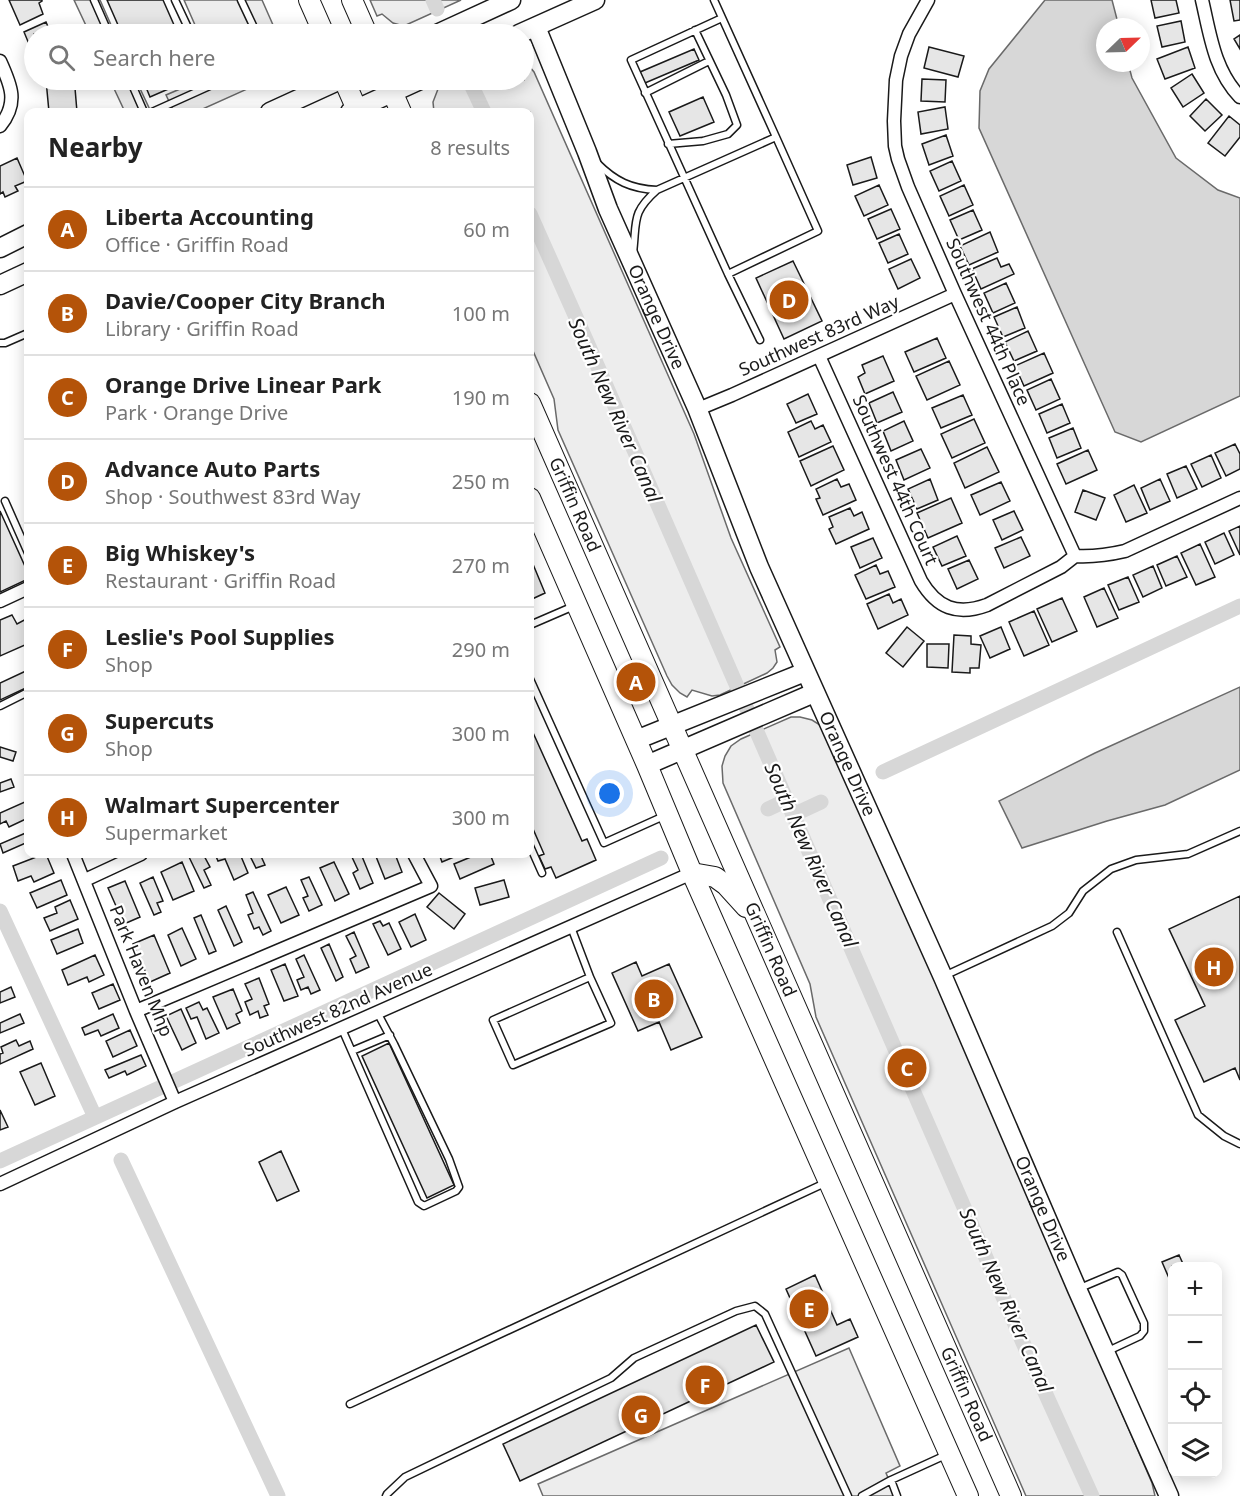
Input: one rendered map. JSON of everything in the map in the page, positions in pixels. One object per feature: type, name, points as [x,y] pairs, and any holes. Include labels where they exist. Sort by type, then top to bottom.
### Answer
[{"type":"main road","points":[[309,0],[320,24]]},
{"type":"main road","points":[[352,0],[363,24]]},
{"type":"main road","points":[[346,90],[353,108]]},
{"type":"main road","points":[[392,90],[400,108]]},
{"type":"main road","name":"Griffin Road","points":[[534,412],[1011,1496]]},
{"type":"main road","points":[[534,509],[692,873],[968,1496]]},
{"type":"main road","points":[[692,873],[715,877],[726,885],[758,920]]},
{"type":"street","points":[[460,24],[511,0]]},
{"type":"street","points":[[534,28],[595,0]]},
{"type":"street","name":"Southwest 44th Place","points":[[928,0],[909,34],[901,56],[894,96],[895,146],[902,171],[955,294],[1075,556]]},
{"type":"street","points":[[1202,0],[1216,58],[1229,84],[1240,97]]},
{"type":"street","name":"Orange Drive","points":[[534,45],[587,152],[608,209],[697,408],[759,567],[943,977],[1169,1496]]},
{"type":"street","points":[[0,61],[6,74],[12,99],[9,114],[0,126]]},
{"type":"street","points":[[279,108],[320,90]]},
{"type":"street","points":[[360,108],[385,90]]},
{"type":"street","points":[[0,248],[24,236]]},
{"type":"street","points":[[0,285],[24,274]]},
{"type":"street","name":"Southwest 83rd Way","points":[[697,408],[955,294]]},
{"type":"street","name":"Southwest 44th Court","points":[[819,356],[921,581],[928,593],[938,602],[950,608],[974,610],[1061,567],[1075,556]]},
{"type":"street","points":[[1075,556],[1092,557],[1125,551],[1240,498]]},
{"type":"street","points":[[0,601],[24,590]]},
{"type":"street","points":[[636,740],[805,672]]},
{"type":"street","points":[[647,765],[814,693]]},
{"type":"street","name":"Park Haven Mhp","points":[[75,858],[175,1101]]},
{"type":"street","points":[[85,880],[132,858]]},
{"type":"street","points":[[136,1011],[431,886],[416,858]]},
{"type":"street","name":"Southwest 82nd Avenue","points":[[0,1184],[175,1101],[692,873]]},
{"type":"lane","points":[[94,0],[105,24]]},
{"type":"lane","points":[[175,0],[186,24]]},
{"type":"lane","points":[[242,0],[252,24]]},
{"type":"lane","points":[[714,0],[818,231],[728,274]]},
{"type":"lane","points":[[722,18],[631,60],[760,340]]},
{"type":"lane","points":[[668,144],[703,141],[728,134],[737,125],[726,95],[695,30]]},
{"type":"lane","points":[[645,93],[709,61]]},
{"type":"lane","points":[[134,90],[142,108]]},
{"type":"lane","points":[[163,108],[197,90]]},
{"type":"lane","points":[[632,264],[636,216],[648,198],[657,190],[776,137]]},
{"type":"lane","points":[[587,152],[613,177],[628,186],[657,190]]},
{"type":"lane","points":[[0,343],[24,335]]},
{"type":"lane","points":[[5,501],[24,544]]},
{"type":"lane","points":[[534,623],[577,604]]},
{"type":"lane","points":[[534,688],[604,843],[668,814]]},
{"type":"lane","points":[[0,706],[24,694]]},
{"type":"lane","points":[[943,977],[1052,926],[1069,913],[1083,891],[1111,869],[1136,860],[1188,854],[1240,831]]},
{"type":"lane","points":[[534,855],[542,873]]},
{"type":"lane","points":[[571,927],[611,1023],[513,1065],[493,1020],[590,977]]},
{"type":"lane","points":[[1117,932],[1198,1116],[1224,1136],[1240,1144]]},
{"type":"lane","points":[[342,1028],[418,1202],[424,1206],[456,1191],[459,1187],[449,1159],[377,1012]]},
{"type":"lane","points":[[352,1051],[390,1035]]},
{"type":"lane","points":[[350,1404],[829,1182]]},
{"type":"lane","points":[[1077,1289],[1118,1272],[1122,1275],[1144,1323],[1144,1331],[1140,1336],[1105,1353]]},
{"type":"lane","points":[[386,1496],[405,1477],[611,1378],[634,1358],[736,1311],[755,1306],[765,1314],[848,1496]]},
{"type":"lane","points":[[862,1496],[891,1480],[949,1454]]},
{"type":"lane","points":[[891,1480],[897,1496]]},
{"type":"shaded area","points":[[74,0],[100,0],[111,24],[85,24]]},
{"type":"shaded area","points":[[184,0],[262,0],[273,24],[195,24]]},
{"type":"shaded area","points":[[370,0],[461,0],[408,24],[393,23],[382,14],[377,16]]},
{"type":"shaded area","points":[[1045,0],[1112,0],[1117,18],[1096,18],[1096,72],[1130,72],[1176,158],[1218,190],[1240,198],[1240,396],[1141,442],[1115,432],[979,128],[980,91],[989,69]]},
{"type":"shaded area","points":[[534,72],[694,434],[731,538],[780,647],[775,650],[777,662],[767,673],[720,695],[712,696],[692,690],[687,697],[672,685],[558,430],[554,399],[534,353],[534,108],[434,108],[433,102],[438,90],[534,90]]},
{"type":"shaded area","points":[[115,90],[141,90],[149,108],[123,108]]},
{"type":"shaded area","points":[[178,90],[245,90],[205,108],[172,108],[166,95]]},
{"type":"shaded area","points":[[1240,687],[1240,770],[1165,805],[1022,848],[999,801],[1095,753]]},
{"type":"shaded area","points":[[791,717],[812,720],[820,725],[855,796],[1152,1483],[1155,1496],[1026,1496],[816,1017],[810,984],[723,783],[722,766],[731,746],[741,739]]},
{"type":"shaded area","points":[[849,1348],[900,1466],[886,1473],[896,1496],[543,1496],[538,1484]]},
{"type":"building","points":[[9,0],[42,0],[39,3],[43,14],[20,25]]},
{"type":"building","points":[[107,0],[163,0],[174,24],[118,24]]},
{"type":"building","points":[[1151,0],[1176,0],[1179,13],[1155,18]]},
{"type":"building","points":[[1230,0],[1240,0],[1240,20],[1234,21]]},
{"type":"building","points":[[1181,21],[1185,42],[1162,47],[1157,26]]},
{"type":"building","points":[[1240,35],[1240,49],[1234,39]]},
{"type":"building","points":[[929,47],[964,56],[958,77],[924,68]]},
{"type":"building","points":[[1188,47],[1195,68],[1165,79],[1157,59]]},
{"type":"building","points":[[694,49],[699,60],[645,83],[640,72]]},
{"type":"building","points":[[1192,74],[1204,93],[1183,107],[1171,88]]},
{"type":"building","points":[[922,79],[946,80],[945,102],[921,101]]},
{"type":"building","points":[[47,90],[75,90],[77,108],[49,108]]},
{"type":"building","points":[[147,90],[166,90],[150,97]]},
{"type":"building","points":[[703,97],[714,122],[680,136],[669,112]]},
{"type":"building","points":[[1206,99],[1222,115],[1205,131],[1190,116]]},
{"type":"building","points":[[945,107],[948,129],[921,134],[918,112]]},
{"type":"building","points":[[1229,116],[1240,125],[1240,137],[1225,156],[1208,143]]},
{"type":"building","points":[[946,135],[953,156],[929,165],[922,144]]},
{"type":"building","points":[[871,157],[877,178],[853,185],[847,165]]},
{"type":"building","points":[[17,158],[24,174],[24,182],[15,186],[18,191],[5,197],[3,192],[0,194],[0,166]]},
{"type":"building","points":[[952,161],[961,181],[939,191],[930,171]]},
{"type":"building","points":[[879,185],[888,205],[864,216],[855,196]]},
{"type":"building","points":[[964,185],[973,205],[949,216],[940,196]]},
{"type":"building","points":[[891,209],[900,229],[877,239],[868,219]]},
{"type":"building","points":[[973,210],[982,230],[959,240],[950,220]]},
{"type":"building","points":[[990,232],[998,252],[969,265],[960,246]]},
{"type":"building","points":[[899,234],[908,254],[888,263],[879,243]]},
{"type":"building","points":[[997,258],[1001,267],[1009,264],[1014,274],[981,289],[972,269]]},
{"type":"building","points":[[911,259],[920,278],[898,289],[889,269]]},
{"type":"building","points":[[793,261],[822,321],[784,339],[756,278]]},
{"type":"building","points":[[1006,283],[1015,303],[993,313],[984,293]]},
{"type":"building","points":[[1017,307],[1025,328],[1003,337],[994,317]]},
{"type":"building","points":[[1028,331],[1037,351],[1014,361],[1005,342]]},
{"type":"building","points":[[937,338],[946,358],[914,372],[905,352]]},
{"type":"building","points":[[1044,353],[1053,373],[1024,386],[1015,366]]},
{"type":"building","points":[[883,356],[894,381],[865,394],[858,377],[865,373],[862,365]]},
{"type":"building","points":[[949,361],[960,385],[927,400],[916,376]]},
{"type":"building","points":[[1051,379],[1060,399],[1036,410],[1027,390]]},
{"type":"building","points":[[893,392],[902,412],[877,423],[869,403]]},
{"type":"building","points":[[808,394],[817,414],[796,423],[787,404]]},
{"type":"building","points":[[963,395],[972,415],[941,428],[932,408]]},
{"type":"building","points":[[1062,404],[1070,423],[1047,433],[1039,414]]},
{"type":"building","points":[[974,419],[985,443],[952,458],[941,434]]},
{"type":"building","points":[[811,421],[815,429],[823,425],[831,442],[799,457],[788,432]]},
{"type":"building","points":[[904,421],[913,441],[891,451],[883,431]]},
{"type":"building","points":[[1073,428],[1081,448],[1057,458],[1049,438]]},
{"type":"building","points":[[1235,444],[1240,454],[1240,469],[1226,476],[1215,453]]},
{"type":"building","points":[[833,446],[844,470],[811,486],[800,461]]},
{"type":"building","points":[[987,447],[999,472],[965,488],[954,463]]},
{"type":"building","points":[[921,449],[930,468],[904,480],[896,460]]},
{"type":"building","points":[[1088,450],[1097,470],[1066,484],[1057,464]]},
{"type":"building","points":[[1211,455],[1221,478],[1202,487],[1191,464]]},
{"type":"building","points":[[1186,466],[1197,489],[1177,498],[1167,474]]},
{"type":"building","points":[[837,479],[841,487],[849,484],[856,500],[823,515],[816,499],[820,498],[816,489]]},
{"type":"building","points":[[930,479],[938,500],[917,509],[908,489]]},
{"type":"building","points":[[1160,479],[1170,501],[1150,510],[1141,488]]},
{"type":"building","points":[[1001,482],[1010,501],[980,515],[971,495]]},
{"type":"building","points":[[1134,485],[1147,513],[1126,522],[1114,495]]},
{"type":"building","points":[[1083,490],[1105,498],[1096,520],[1075,512]]},
{"type":"building","points":[[951,498],[962,523],[928,538],[917,513]]},
{"type":"building","points":[[850,508],[854,516],[862,512],[869,529],[836,544],[829,529],[833,527],[829,517]]},
{"type":"building","points":[[0,511],[24,564],[24,581],[0,592]]},
{"type":"building","points":[[1014,511],[1023,530],[1002,540],[993,520]]},
{"type":"building","points":[[1240,526],[1240,555],[1229,531]]},
{"type":"building","points":[[1224,533],[1234,555],[1215,564],[1205,542]]},
{"type":"building","points":[[957,536],[966,556],[942,566],[933,547]]},
{"type":"building","points":[[1021,537],[1030,556],[1004,568],[995,548]]},
{"type":"building","points":[[873,538],[882,558],[860,568],[851,547]]},
{"type":"building","points":[[1200,544],[1215,577],[1196,585],[1181,553]]},
{"type":"building","points":[[1177,556],[1187,577],[1166,586],[1157,565]]},
{"type":"building","points":[[969,560],[978,579],[957,589],[948,569]]},
{"type":"building","points":[[876,565],[880,574],[888,571],[895,587],[866,599],[855,575]]},
{"type":"building","points":[[1153,566],[1162,588],[1143,597],[1133,575]]},
{"type":"building","points":[[534,567],[545,593],[534,598]]},
{"type":"building","points":[[1128,577],[1139,602],[1119,610],[1108,585]]},
{"type":"building","points":[[1104,588],[1118,618],[1097,627],[1084,597]]},
{"type":"building","points":[[889,594],[893,603],[901,599],[908,615],[878,629],[867,604]]},
{"type":"building","points":[[1062,598],[1077,631],[1052,642],[1037,609]]},
{"type":"building","points":[[1034,611],[1049,645],[1024,656],[1009,622]]},
{"type":"building","points":[[12,615],[17,624],[24,620],[24,645],[0,656],[0,620]]},
{"type":"building","points":[[907,627],[924,641],[903,667],[886,653]]},
{"type":"building","points":[[1001,627],[1010,649],[990,658],[980,636]]},
{"type":"building","points":[[954,635],[971,636],[971,644],[981,645],[979,668],[970,668],[970,673],[952,672]]},
{"type":"building","points":[[927,644],[949,644],[948,668],[927,667]]},
{"type":"building","points":[[24,672],[24,689],[0,700],[0,683]]},
{"type":"building","points":[[534,735],[582,841],[587,839],[596,860],[556,878],[551,867],[545,869],[539,856],[544,854],[534,831]]},
{"type":"building","points":[[0,747],[16,752],[13,761],[0,757]]},
{"type":"building","points":[[11,779],[14,787],[0,792],[0,783]]},
{"type":"building","points":[[24,802],[24,820],[9,827],[6,821],[0,824],[0,813]]},
{"type":"building","points":[[24,834],[24,844],[3,853],[0,844]]},
{"type":"building","points":[[34,858],[48,858],[54,873],[34,882],[31,876],[18,881],[13,866]]},
{"type":"building","points":[[189,858],[205,858],[210,867],[204,870],[211,885],[204,888]]},
{"type":"building","points":[[217,858],[242,858],[248,873],[234,880],[225,859],[218,861]]},
{"type":"building","points":[[251,858],[262,858],[265,865],[256,868]]},
{"type":"building","points":[[352,858],[363,858],[373,883],[360,889],[353,873],[358,870]]},
{"type":"building","points":[[377,858],[397,858],[402,872],[385,879]]},
{"type":"building","points":[[468,858],[492,858],[494,864],[460,879],[454,864]]},
{"type":"building","points":[[182,862],[194,891],[173,900],[161,872]]},
{"type":"building","points":[[334,862],[349,894],[335,901],[320,868]]},
{"type":"building","points":[[153,877],[163,901],[157,903],[161,912],[154,915],[140,883]]},
{"type":"building","points":[[309,877],[322,905],[309,911],[303,898],[308,896],[301,880]]},
{"type":"building","points":[[61,880],[67,895],[37,908],[30,893]]},
{"type":"building","points":[[504,880],[509,897],[480,905],[475,888]]},
{"type":"building","points":[[125,881],[140,917],[124,924],[108,888]]},
{"type":"building","points":[[286,887],[299,915],[281,923],[268,895]]},
{"type":"building","points":[[253,892],[271,931],[263,935],[259,927],[254,929],[248,915],[253,913],[246,895]]},
{"type":"building","points":[[439,893],[465,914],[454,929],[427,907]]},
{"type":"building","points":[[1240,896],[1240,1080],[1235,1068],[1204,1082],[1175,1020],[1205,1006],[1169,929]]},
{"type":"building","points":[[70,900],[78,919],[50,931],[44,918],[57,913],[55,907]]},
{"type":"building","points":[[226,906],[242,942],[234,946],[218,910]]},
{"type":"building","points":[[415,914],[426,940],[411,947],[399,922]]},
{"type":"building","points":[[201,915],[216,951],[209,954],[194,918]]},
{"type":"building","points":[[380,921],[383,926],[389,923],[401,949],[388,955],[373,924]]},
{"type":"building","points":[[182,928],[196,959],[181,966],[168,935]]},
{"type":"building","points":[[78,929],[83,943],[57,954],[51,940]]},
{"type":"building","points":[[354,932],[369,967],[356,973],[350,959],[356,956],[346,936]]},
{"type":"building","points":[[154,935],[170,973],[150,982],[133,944]]},
{"type":"building","points":[[329,944],[343,977],[336,981],[321,948]]},
{"type":"building","points":[[95,955],[104,975],[89,982],[87,977],[68,985],[62,970]]},
{"type":"building","points":[[304,955],[320,990],[311,994],[308,987],[301,990],[297,980],[304,977],[296,959]]},
{"type":"building","points":[[636,962],[642,976],[669,964],[702,1037],[671,1050],[659,1022],[638,1031],[612,973]]},
{"type":"building","points":[[285,964],[298,996],[284,1001],[271,970]]},
{"type":"building","points":[[259,978],[269,1004],[264,1006],[268,1015],[260,1018],[258,1011],[250,1015],[245,1002],[252,999],[245,984]]},
{"type":"building","points":[[113,984],[120,1000],[99,1009],[92,993]]},
{"type":"building","points":[[11,987],[15,997],[0,1003],[0,992]]},
{"type":"building","points":[[233,989],[242,1011],[236,1014],[240,1023],[227,1029],[213,997]]},
{"type":"building","points":[[199,1002],[203,1010],[207,1008],[219,1033],[206,1039],[197,1017],[191,1019],[186,1008]]},
{"type":"building","points":[[181,1009],[196,1043],[182,1050],[166,1016]]},
{"type":"building","points":[[20,1014],[24,1023],[0,1033],[0,1023]]},
{"type":"building","points":[[113,1014],[119,1028],[101,1036],[98,1030],[85,1035],[82,1028]]},
{"type":"building","points":[[130,1030],[137,1046],[113,1057],[106,1041]]},
{"type":"building","points":[[16,1040],[19,1046],[30,1041],[33,1049],[0,1064],[0,1054],[3,1053],[1,1047]]},
{"type":"building","points":[[389,1043],[454,1185],[427,1198],[362,1056]]},
{"type":"building","points":[[141,1055],[146,1066],[127,1075],[125,1071],[109,1078],[105,1070]]},
{"type":"building","points":[[41,1063],[55,1096],[35,1105],[20,1072]]},
{"type":"building","points":[[0,1110],[8,1127],[0,1130]]},
{"type":"building","points":[[281,1151],[299,1191],[277,1201],[259,1162]]},
{"type":"building","points":[[1179,1255],[1182,1262],[1168,1262],[1168,1276],[1162,1262]]},
{"type":"building","points":[[815,1275],[837,1325],[850,1319],[858,1337],[816,1356],[786,1289]]},
{"type":"building","points":[[756,1325],[774,1362],[520,1481],[503,1444]]},
{"type":"waterway","name":"South New River Canal","points":[[433,0],[437,9]]},
{"type":"waterway","name":"South New River Canal","points":[[474,90],[482,108]]},
{"type":"waterway","name":"South New River Canal","points":[[534,223],[1092,1496]]},
{"type":"waterway","points":[[883,772],[1240,606]]},
{"type":"waterway","points":[[768,809],[787,800]]},
{"type":"waterway","points":[[793,815],[821,802]]},
{"type":"waterway","points":[[0,1161],[661,858]]},
{"type":"waterway","points":[[0,911],[95,1117]]},
{"type":"waterway","points":[[121,1160],[278,1496]]},
{"type":"place","name":"Advance Auto Parts","points":[[789,300]]},
{"type":"place","name":"Liberta Accounting","points":[[636,682]]},
{"type":"place","name":"Walmart Supercenter","points":[[1214,967]]},
{"type":"place","name":"Davie/Cooper City Branch","points":[[654,999]]},
{"type":"place","name":"Orange Drive Linear Park","points":[[907,1068]]},
{"type":"place","name":"Big Whiskey's","points":[[809,1309]]},
{"type":"place","name":"Leslie's Pool Supplies","points":[[705,1385]]},
{"type":"place","name":"Supercuts","points":[[641,1415]]}]
